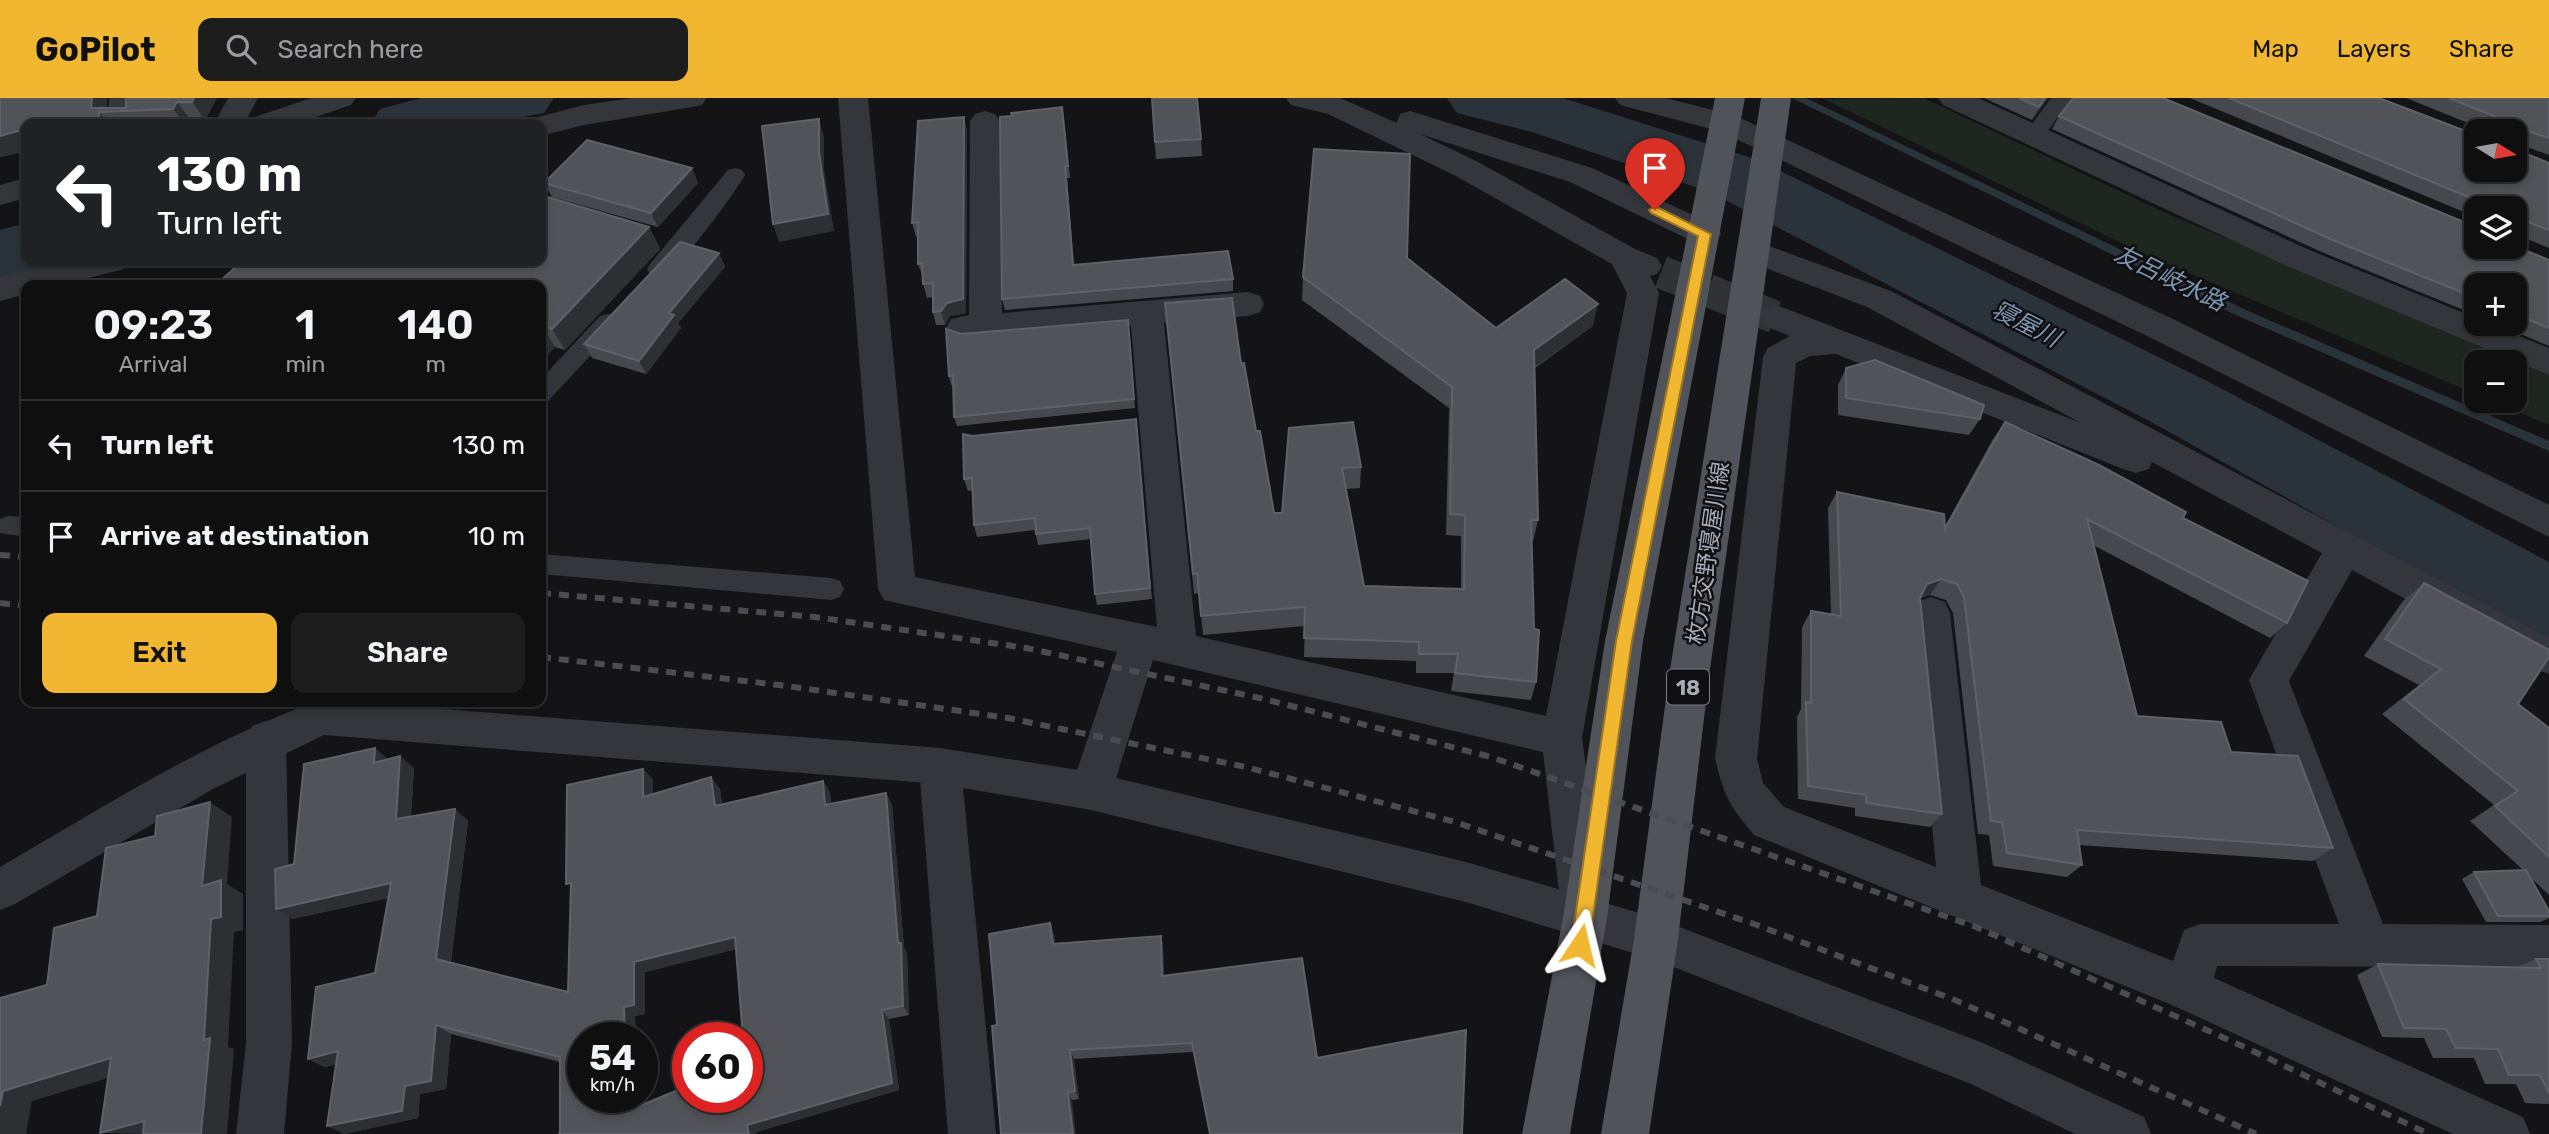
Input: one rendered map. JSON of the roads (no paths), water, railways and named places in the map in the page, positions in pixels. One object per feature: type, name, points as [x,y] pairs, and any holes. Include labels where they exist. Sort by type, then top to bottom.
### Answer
[{"type":"main road","points":[[1546,1134],[1585,918],[1624,641],[1727,115]]},
{"type":"main road","name":"枚方交野寝屋川線","points":[[1625,1134],[1656,939],[1691,663],[1771,128]]},
{"type":"street","points":[[123,119],[124,98]]},
{"type":"street","points":[[232,119],[243,98]]},
{"type":"street","points":[[280,119],[341,98]]},
{"type":"street","points":[[546,125],[583,115],[692,98]]},
{"type":"street","points":[[853,98],[897,589],[1159,644],[1562,738]]},
{"type":"street","points":[[1301,98],[1423,123],[1581,175],[1706,227]]},
{"type":"street","points":[[1630,98],[1727,115],[1771,128],[2161,327],[2545,507]]},
{"type":"street","points":[[1954,98],[2296,257],[2549,362]]},
{"type":"street","points":[[1338,107],[1468,169],[1624,257],[1661,272]]},
{"type":"street","points":[[985,121],[974,327],[1248,304]]},
{"type":"street","points":[[0,195],[21,189]]},
{"type":"street","points":[[1753,246],[1879,299],[2549,657]]},
{"type":"street","points":[[1585,918],[1562,738],[1643,293],[1624,257]]},
{"type":"street","points":[[49,280],[96,266]]},
{"type":"street","points":[[0,289],[21,286]]},
{"type":"street","points":[[1091,791],[1159,644],[1142,419],[1146,313]]},
{"type":"street","points":[[1775,317],[2285,518]]},
{"type":"street","points":[[1837,342],[1804,345],[1780,357],[1736,758],[1744,792],[1769,821],[2188,989],[2506,1134]]},
{"type":"street","points":[[2344,549],[2269,680],[2370,944]]},
{"type":"street","points":[[1931,613],[1961,898]]},
{"type":"street","points":[[0,890],[126,816],[266,739],[322,717],[940,766],[1091,791],[1466,882],[1656,939],[1983,1066],[2127,1134]]},
{"type":"street","points":[[260,1134],[270,1043],[266,739]]},
{"type":"street","points":[[940,766],[972,1134]]},
{"type":"street","points":[[2188,989],[2200,945],[2549,946]]},
{"type":"lane","points":[[2034,135],[2062,98]]},
{"type":"lane","points":[[644,284],[681,244],[735,175]]},
{"type":"lane","points":[[655,237],[681,244]]},
{"type":"lane","points":[[546,389],[625,304]]},
{"type":"lane","points":[[546,564],[831,589]]},
{"type":"waterway","name":"寝屋川","points":[[422,119],[476,105],[521,98]]},
{"type":"waterway","name":"寝屋川","points":[[1480,98],[1554,117],[1734,176],[2180,402],[2549,603]]},
{"type":"waterway","name":"友呂岐水路","points":[[1797,98],[2242,313],[2549,446]]},
{"type":"waterway","name":"寝屋川","points":[[0,255],[21,249]]},
{"type":"tunnel","points":[[1661,272],[1775,317]]},
{"type":"railway","points":[[0,555],[21,557]]},
{"type":"railway","points":[[546,593],[815,617],[1026,648],[1264,699],[1491,757],[1976,927],[2240,1045],[2429,1134]]},
{"type":"railway","points":[[0,603],[21,605]]},
{"type":"railway","points":[[546,658],[787,686],[1008,718],[1246,767],[1455,822],[1754,924],[1955,1000],[2256,1134]]}]
